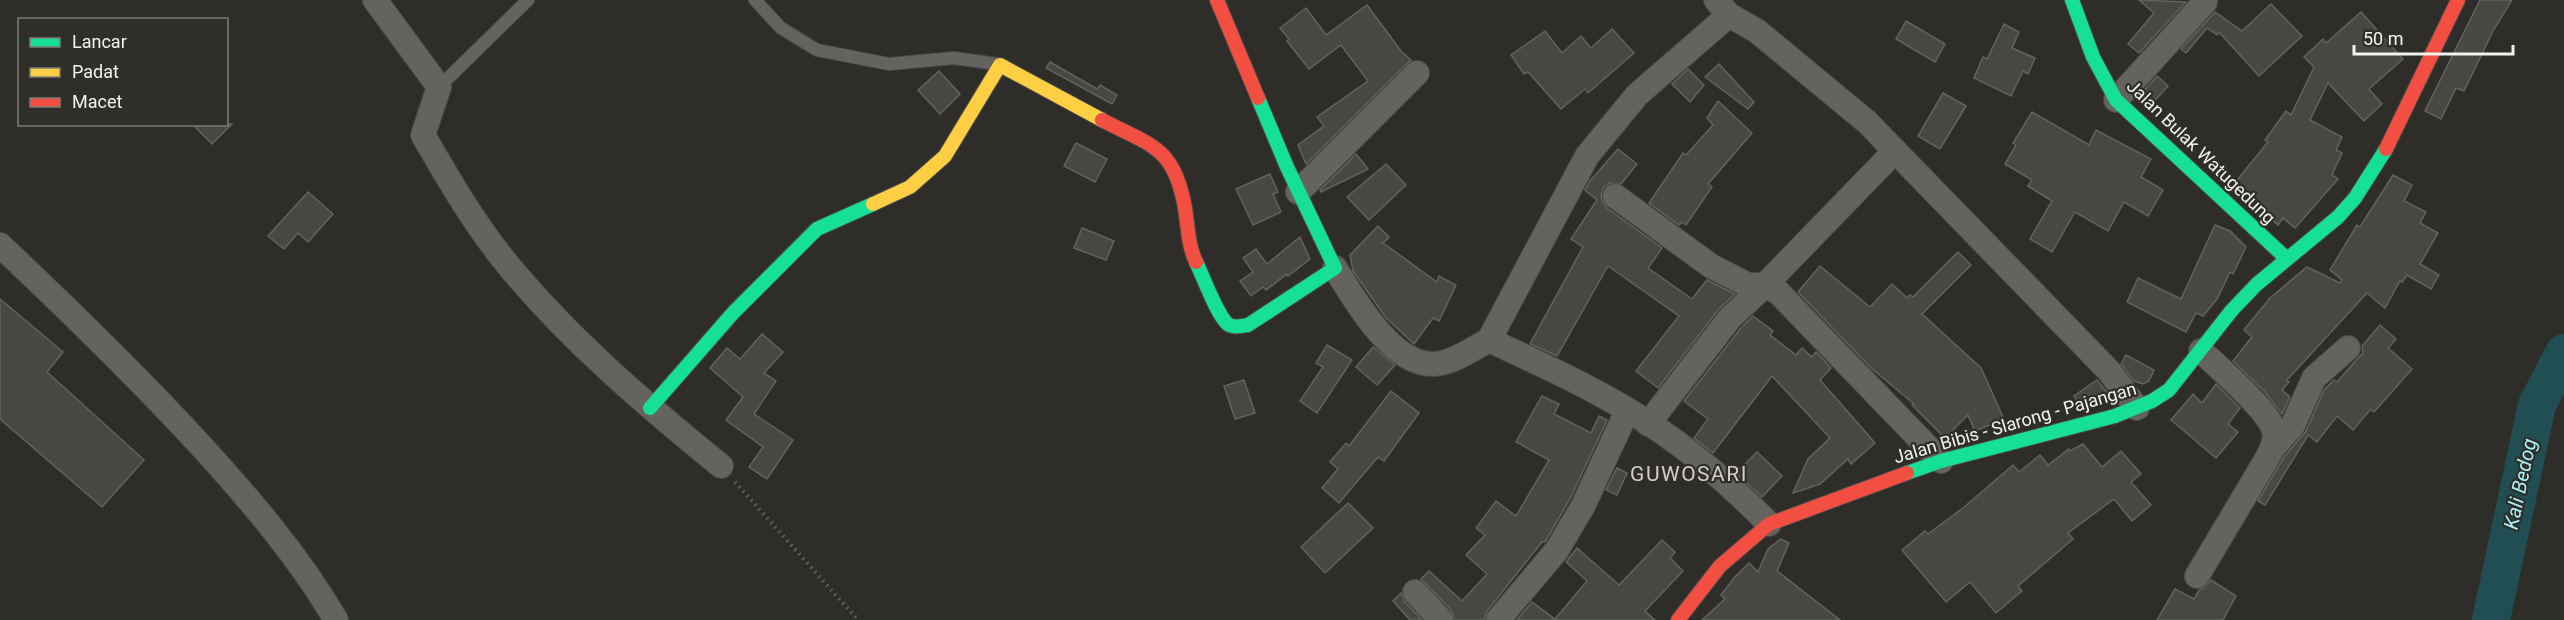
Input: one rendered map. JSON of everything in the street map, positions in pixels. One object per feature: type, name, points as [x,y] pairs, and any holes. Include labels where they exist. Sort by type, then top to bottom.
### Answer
[{"type":"street","points":[[375,0],[439,87],[423,135],[460,201],[508,265],[569,330],[650,408],[721,466]]},
{"type":"street","points":[[1217,0],[1298,192],[1335,268],[1358,305],[1385,339],[1415,361],[1434,364],[1451,360],[1489,340],[1587,156],[1637,95],[1723,8],[1757,31],[1866,122],[2109,371],[2137,408]]},
{"type":"street","name":"Jalan Bulak Watugedung","points":[[2072,0],[2093,57],[2116,100],[2286,258]]},
{"type":"street","name":"Jalan Bibis - Slarong - Pajangan","points":[[1678,620],[1728,558],[1769,524],[1799,511],[1941,461],[2115,416],[2137,408],[2169,390],[2232,310],[2286,258],[2338,217],[2370,178],[2457,0]]},
{"type":"street","points":[[2116,100],[2205,2]]},
{"type":"street","points":[[650,408],[734,313],[817,229],[910,187],[945,156],[1000,65],[1108,123],[1138,136],[1160,150],[1177,177],[1185,207],[1191,252],[1221,314],[1230,325],[1237,327],[1248,325],[1335,268]]},
{"type":"street","points":[[1298,192],[1417,73]]},
{"type":"street","points":[[1648,424],[1730,318],[1895,151]]},
{"type":"street","points":[[1615,196],[1711,266],[1748,285],[1765,285],[1779,293],[1941,461]]},
{"type":"street","points":[[0,245],[170,412],[261,513],[314,582],[336,620]]},
{"type":"street","points":[[1489,340],[1648,424],[1709,467],[1769,524]]},
{"type":"street","points":[[2197,576],[2272,449],[2293,425],[2312,381],[2348,348]]},
{"type":"street","points":[[2201,351],[2265,413],[2274,430],[2272,449]]},
{"type":"street","points":[[1498,620],[1557,550],[1583,506],[1627,411]]},
{"type":"street","points":[[1415,592],[1441,620]]},
{"type":"lane","points":[[439,87],[528,0]]},
{"type":"lane","points":[[755,0],[781,28],[817,50],[889,64],[954,58],[1000,65]]},
{"type":"path","points":[[721,466],[858,620]]},
{"type":"building","points":[[2139,0],[2186,2],[2139,53],[2128,44],[2154,13]]},
{"type":"building","points":[[2480,0],[2512,0],[2494,29],[2464,91],[2456,88],[2441,119],[2425,111]]},
{"type":"building","points":[[2271,4],[2302,36],[2259,76],[2219,32],[2217,35],[2207,28],[2186,53],[2181,49],[2215,12],[2242,31]]},
{"type":"building","points":[[1367,5],[1401,51],[1411,60],[1306,164],[1298,145],[1324,126],[1317,117],[1368,81],[1341,45],[1309,69],[1280,28],[1306,8],[1326,35]]},
{"type":"building","points":[[2361,12],[2403,59],[2369,89],[2382,104],[2364,121],[2328,83],[2310,120],[2342,137],[2336,150],[2342,153],[2332,175],[2338,179],[2295,228],[2283,218],[2278,225],[2234,184],[2268,142],[2265,140],[2286,111],[2291,115],[2314,67],[2304,57],[2323,39],[2326,43]]},
{"type":"building","points":[[1906,21],[1945,44],[1935,62],[1896,39]]},
{"type":"building","points":[[2004,24],[2019,32],[2012,48],[2035,58],[2028,74],[2023,71],[2011,96],[1974,78],[1983,57],[1987,59]]},
{"type":"building","points":[[1612,29],[1634,53],[1588,93],[1585,89],[1561,109],[1528,72],[1524,74],[1511,55],[1545,31],[1562,53],[1581,36],[1591,48]]},
{"type":"building","points":[[1050,62],[1097,89],[1100,85],[1117,95],[1112,104],[1046,68]]},
{"type":"building","points":[[1719,64],[1754,102],[1748,109],[1705,77]]},
{"type":"building","points":[[1688,69],[1704,85],[1690,102],[1672,84]]},
{"type":"building","points":[[939,71],[960,94],[940,114],[918,90]]},
{"type":"building","points":[[2157,76],[2168,86],[2150,106],[2139,96]]},
{"type":"building","points":[[1943,93],[1966,106],[1940,149],[1918,136]]},
{"type":"building","points":[[1718,101],[1752,133],[1708,184],[1712,187],[1686,225],[1682,222],[1679,225],[1649,203],[1683,153],[1686,155],[1713,125],[1707,118]]},
{"type":"building","points":[[2032,112],[2089,145],[2096,130],[2151,159],[2141,177],[2163,190],[2148,216],[2124,202],[2108,231],[2075,212],[2052,252],[2030,239],[2052,201],[2028,186],[2032,180],[2005,164],[2016,145],[2013,143]]},
{"type":"building","points":[[232,124],[212,144],[194,126]]},
{"type":"building","points":[[1076,143],[1107,159],[1095,182],[1064,166]]},
{"type":"building","points":[[1618,149],[1637,164],[1621,184],[1610,183],[1604,187],[1601,194],[1602,201],[1607,208],[1662,248],[1648,268],[1692,299],[1707,280],[1735,294],[1719,309],[1658,388],[1636,371],[1679,316],[1608,266],[1557,356],[1530,344],[1583,247],[1571,239],[1597,200],[1585,190]]},
{"type":"building","points":[[1356,154],[1368,169],[1321,192],[1320,190]]},
{"type":"building","points":[[1386,164],[1406,185],[1369,220],[1347,197]]},
{"type":"building","points":[[1270,174],[1278,192],[1273,194],[1281,212],[1253,225],[1236,189]]},
{"type":"building","points":[[2393,175],[2412,185],[2404,201],[2426,212],[2420,223],[2438,233],[2420,264],[2439,275],[2431,289],[2407,275],[2402,282],[2400,281],[2385,308],[2367,293],[2287,380],[2289,382],[2282,390],[2290,397],[2282,414],[2264,391],[2233,361],[2252,337],[2244,330],[2270,298],[2307,267],[2340,283],[2342,280],[2330,270],[2357,225],[2360,227]]},
{"type":"building","points":[[308,192],[333,214],[308,242],[298,233],[284,249],[268,236]]},
{"type":"building","points":[[2215,225],[2230,231],[2246,247],[2217,299],[2203,316],[2196,313],[2186,332],[2127,302],[2138,278],[2181,299]]},
{"type":"building","points":[[1378,226],[1389,237],[1383,243],[1437,282],[1439,276],[1456,285],[1439,321],[1433,318],[1414,344],[1386,318],[1353,271],[1350,255]]},
{"type":"building","points":[[1082,228],[1114,241],[1106,260],[1074,248]]},
{"type":"building","points":[[1300,237],[1310,259],[1266,290],[1263,287],[1251,296],[1240,281],[1253,272],[1243,258],[1256,249],[1267,264]]},
{"type":"building","points":[[1958,252],[1971,265],[1922,314],[1981,368],[2004,419],[1975,431],[1968,415],[1945,438],[1912,405],[1914,404],[1871,368],[1798,292],[1820,266],[1870,307],[1892,284],[1907,298],[1910,295],[1913,297]]},
{"type":"building","points":[[0,299],[63,352],[47,372],[144,460],[102,507],[0,419]]},
{"type":"building","points":[[1753,316],[1773,331],[1770,335],[1796,355],[1802,348],[1812,357],[1816,352],[1831,368],[1820,380],[1875,443],[1851,464],[1848,459],[1820,484],[1793,493],[1808,459],[1830,438],[1772,376],[1713,453],[1694,438],[1708,419],[1684,401]]},
{"type":"building","points":[[2380,325],[2396,339],[2388,348],[2412,369],[2374,412],[2371,409],[2353,430],[2337,416],[2317,442],[2308,435],[2265,505],[2258,501],[2284,457],[2306,431],[2324,390],[2334,380],[2337,382],[2363,353],[2362,346]]},
{"type":"building","points":[[762,334],[783,352],[764,373],[776,381],[754,414],[793,440],[767,479],[749,467],[763,447],[726,420],[743,397],[710,368],[727,348],[740,359]]},
{"type":"building","points":[[1327,345],[1352,360],[1317,413],[1300,401],[1323,367],[1316,363]]},
{"type":"building","points":[[1373,347],[1395,365],[1377,385],[1356,367]]},
{"type":"building","points":[[2126,355],[2154,370],[2149,381],[2143,384],[2134,381],[2121,364]]},
{"type":"building","points":[[1244,380],[1255,413],[1235,419],[1224,386]]},
{"type":"building","points":[[2097,380],[2111,397],[2080,406],[2074,396]]},
{"type":"building","points":[[2216,384],[2240,408],[2228,424],[2238,432],[2216,458],[2171,420],[2193,394],[2202,403]]},
{"type":"building","points":[[1391,391],[1419,413],[1384,461],[1378,457],[1339,503],[1322,488],[1338,469],[1330,462],[1346,443],[1349,446]]},
{"type":"building","points":[[1542,396],[1559,404],[1554,414],[1591,433],[1599,416],[1607,420],[1570,499],[1545,542],[1542,542],[1487,611],[1484,620],[1455,620],[1451,610],[1421,579],[1429,571],[1462,601],[1487,574],[1466,555],[1485,535],[1476,528],[1496,501],[1516,516],[1549,460],[1516,442]]},
{"type":"building","points":[[2083,444],[2102,467],[2121,451],[2141,474],[2131,482],[2151,505],[2132,521],[2114,499],[2068,533],[2073,539],[2018,586],[2022,591],[1996,613],[1970,582],[1946,602],[1902,550],[1925,531],[1928,534],[1963,508],[2013,465],[2019,472],[2040,455],[2048,465],[2069,449],[2070,451]]},
{"type":"building","points":[[1757,452],[1782,476],[1762,497],[1736,473]]},
{"type":"building","points":[[1617,468],[1627,473],[1617,495],[1606,490]]},
{"type":"building","points":[[1348,503],[1373,528],[1325,573],[1301,547]]},
{"type":"building","points":[[1781,539],[1789,543],[1777,571],[1840,620],[1702,620],[1725,599],[1721,595],[1749,563],[1758,572],[1768,549]]},
{"type":"building","points":[[1662,540],[1675,552],[1670,558],[1683,571],[1645,611],[1655,620],[1517,620],[1532,602],[1555,619],[1587,581],[1566,562],[1577,548],[1619,585]]},
{"type":"building","points":[[2211,580],[2236,596],[2223,620],[2157,620],[2175,589],[2194,599],[2199,590]]},
{"type":"building","points":[[1401,593],[1405,602],[1422,620],[1410,620],[1393,601]]},
{"type":"waterway","name":"Kali Bedog","points":[[2491,620],[2537,405],[2564,353]]},
{"type":"traffic: fast","points":[[2072,0],[2093,57],[2116,100],[2286,258]]},
{"type":"traffic: fast","points":[[1196,262],[1220,314],[1229,325],[1236,327],[1248,325],[1335,268],[1287,167],[1258,98]]},
{"type":"traffic: fast","points":[[1907,473],[1941,461],[2115,416],[2152,401],[2169,390],[2232,310],[2257,284],[2338,217],[2355,198],[2386,149]]},
{"type":"traffic: fast","points":[[650,408],[733,313],[817,229],[873,204]]},
{"type":"traffic: slow","points":[[873,204],[910,187],[945,156],[1000,65],[1102,120]]},
{"type":"traffic: jam","points":[[1217,0],[1258,98]]},
{"type":"traffic: jam","points":[[2386,149],[2458,0]]},
{"type":"traffic: jam","points":[[1102,120],[1147,143],[1167,160],[1180,187],[1196,262]]},
{"type":"traffic: jam","points":[[1678,620],[1720,566],[1769,524],[1907,473]]},
{"type":"district","name":"GUWOSARI","points":[[1689,474]]}]
